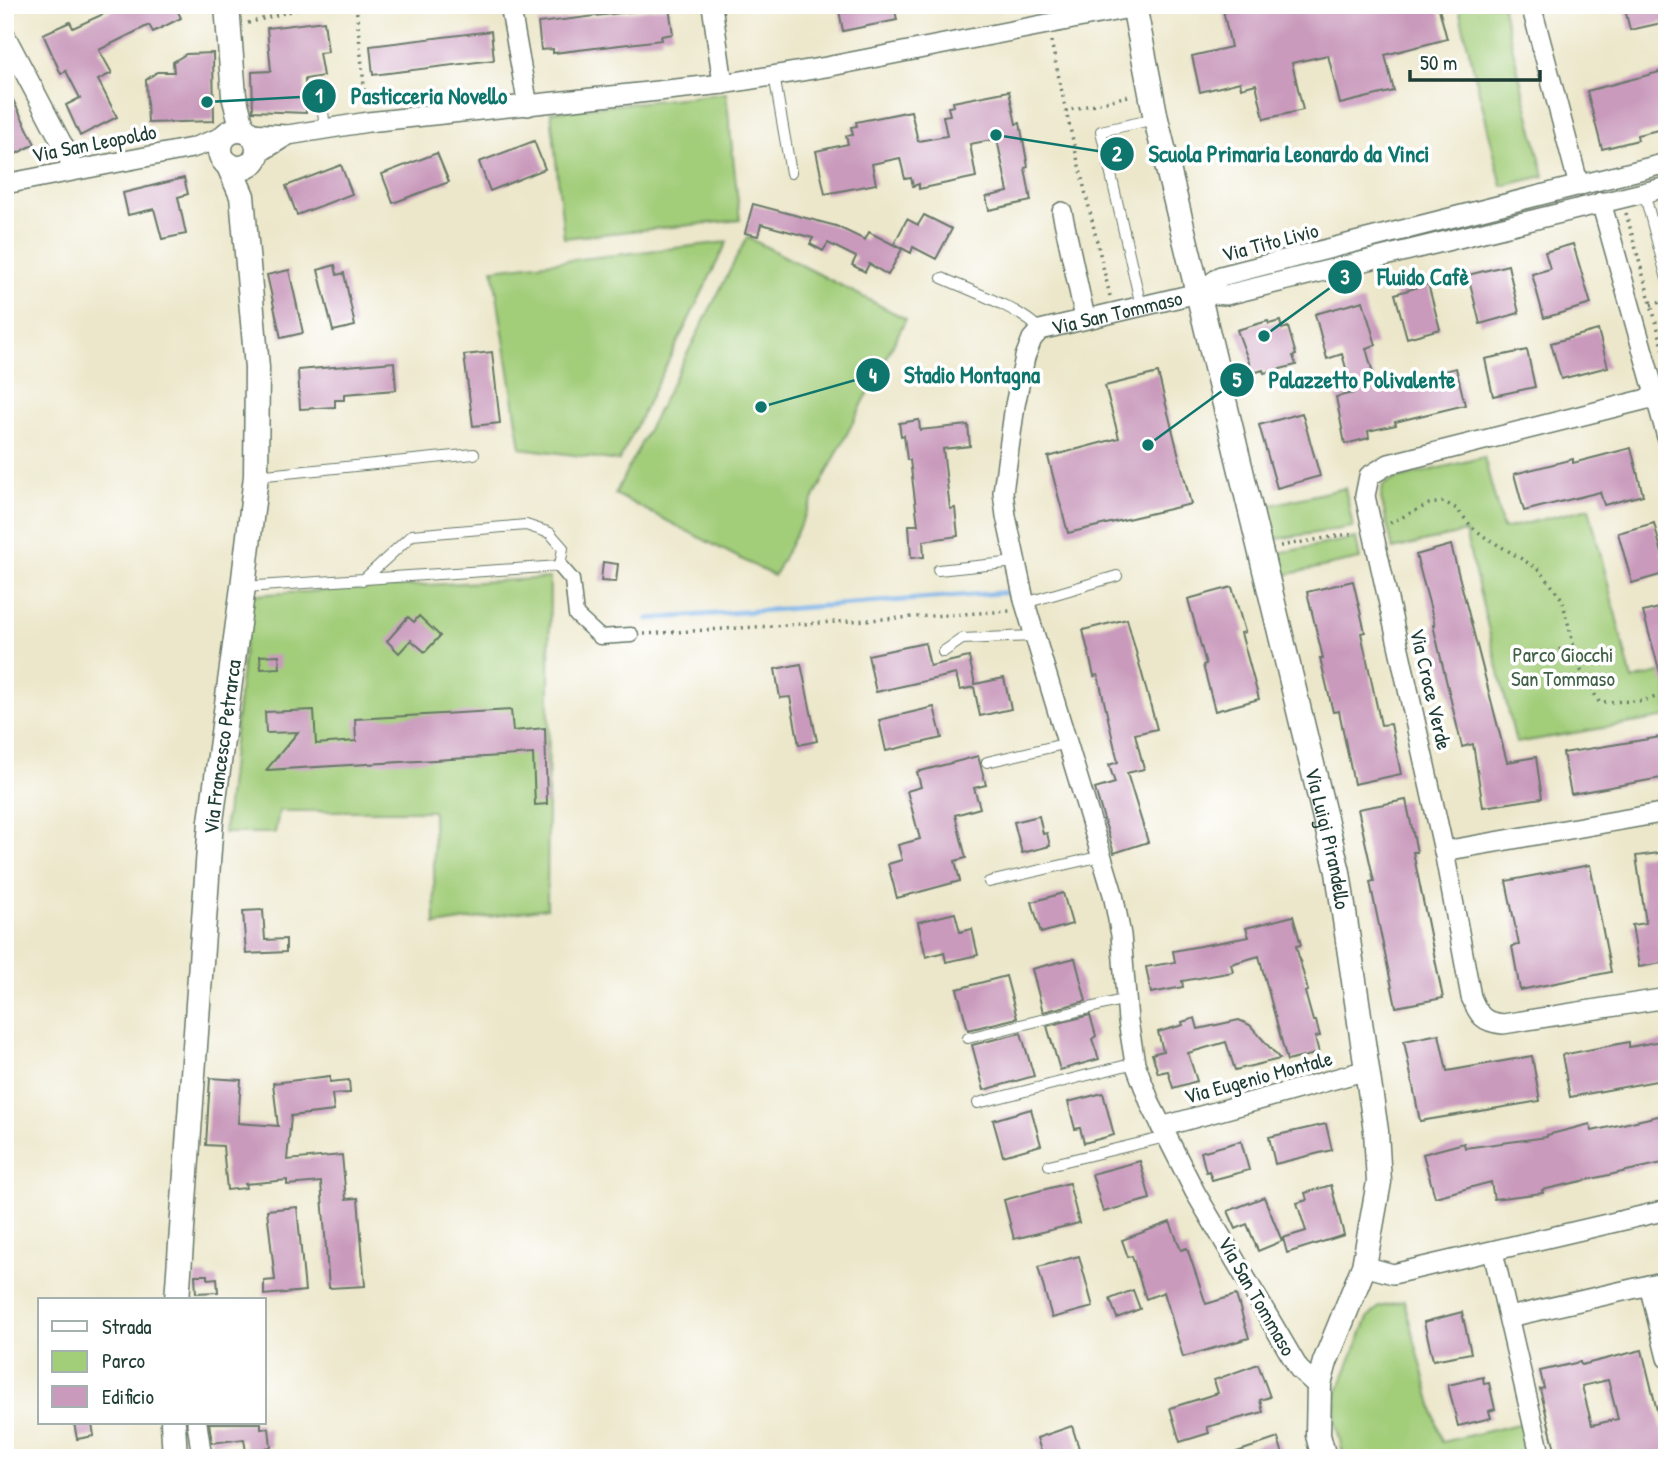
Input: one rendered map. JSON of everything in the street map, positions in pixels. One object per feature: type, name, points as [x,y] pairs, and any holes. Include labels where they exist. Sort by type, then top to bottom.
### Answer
[{"type":"street","points":[[510,5],[528,106]]},
{"type":"street","points":[[712,5],[723,84]]},
{"type":"street","points":[[1531,5],[1579,186]]},
{"type":"street","points":[[229,17],[239,146],[368,122],[723,84],[1135,6]]},
{"type":"street","name":"Via San Tommaso","points":[[1135,6],[1156,119],[1198,293],[1040,330],[1025,356],[1006,460],[1003,492],[1016,562],[1020,606],[1036,636],[1102,856],[1121,935],[1126,999],[1136,1063],[1163,1132],[1195,1192],[1299,1369],[1311,1381],[1319,1384]]},
{"type":"street","points":[[5,36],[68,155],[72,170]]},
{"type":"street","name":"Via San Leopoldo","points":[[5,184],[192,148],[239,146]]},
{"type":"street","name":"Via Francesco Petrarca","points":[[177,1298],[211,821],[256,476],[257,368],[239,146]]},
{"type":"street","name":"Via Tito Livio","points":[[1509,215],[1579,186],[1667,163]]},
{"type":"street","name":"Via Tito Livio","points":[[1198,293],[1226,295],[1509,215],[1645,197],[1667,187]]},
{"type":"street","points":[[1601,202],[1667,438]]},
{"type":"street","points":[[1062,212],[1085,318]]},
{"type":"street","name":"Via Luigi Pirandello","points":[[1198,293],[1338,872],[1376,1131],[1379,1181],[1364,1266],[1325,1362],[1319,1384]]},
{"type":"street","name":"Via Croce Verde","points":[[1655,397],[1388,464],[1369,476],[1365,496],[1444,850],[1471,997],[1477,1013],[1490,1023],[1503,1024],[1667,998]]},
{"type":"street","points":[[560,566],[572,580],[576,615],[600,637],[631,635]]},
{"type":"street","points":[[1444,850],[1667,812]]},
{"type":"street","name":"Via Eugenio Montale","points":[[1163,1132],[1367,1070]]},
{"type":"street","points":[[1364,1266],[1393,1275],[1667,1210]]},
{"type":"street","points":[[1493,1252],[1541,1458]]},
{"type":"street","points":[[1509,1317],[1658,1283],[1667,1358]]},
{"type":"street","points":[[1319,1384],[1318,1435],[1324,1458]]},
{"type":"street","points":[[173,1424],[175,1458]]},
{"type":"street","points":[[197,1424],[202,1458]]},
{"type":"lane","points":[[775,75],[791,173]]},
{"type":"lane","points":[[320,87],[325,128]]},
{"type":"lane","points":[[1142,306],[1101,131],[1156,119]]},
{"type":"lane","points":[[1645,197],[1667,279]]},
{"type":"lane","points":[[942,278],[1020,314],[1040,330]]},
{"type":"lane","points":[[256,476],[474,454]]},
{"type":"lane","points":[[243,587],[363,580],[560,566],[563,548],[550,533],[526,525],[412,535],[363,580]]},
{"type":"lane","points":[[938,570],[1016,562]]},
{"type":"lane","points":[[1020,606],[1117,576]]},
{"type":"lane","points":[[943,652],[962,639],[1036,636]]},
{"type":"lane","points":[[987,762],[1068,743]]},
{"type":"lane","points":[[989,882],[1102,856]]},
{"type":"lane","points":[[968,1038],[1126,999]]},
{"type":"lane","points":[[978,1103],[1136,1063]]},
{"type":"lane","points":[[1049,1165],[1163,1132]]},
{"type":"path","points":[[229,17],[313,5]]},
{"type":"path","points":[[356,5],[368,122]]},
{"type":"path","points":[[1049,35],[1066,111]]},
{"type":"path","points":[[1645,197],[1628,207],[1626,212],[1667,362]]},
{"type":"path","points":[[1651,305],[1667,300]]},
{"type":"path","points":[[1384,526],[1429,504],[1444,502],[1457,509],[1472,527],[1485,537],[1540,570],[1562,599],[1579,667],[1599,702],[1642,701],[1667,694]]},
{"type":"path","points":[[1273,547],[1360,532]]},
{"type":"path","points":[[631,635],[1020,606]]},
{"type":"path","points":[[1518,660],[1573,646]]},
{"type":"green space","points":[[1458,5],[1502,5],[1544,176],[1502,186]]},
{"type":"green space","points":[[726,93],[740,220],[564,238],[551,112]]},
{"type":"green space","points":[[747,237],[906,319],[774,576],[615,494]]},
{"type":"green space","points":[[727,242],[619,461],[521,448],[493,269]]},
{"type":"green space","name":"Parco Giocchi San Tommaso","points":[[1484,457],[1503,529],[1589,508],[1632,680],[1667,671],[1667,717],[1516,743],[1465,532],[1393,549],[1381,498],[1383,485],[1396,479]]},
{"type":"green space","points":[[1345,488],[1353,527],[1276,539],[1267,506]]},
{"type":"green space","points":[[1356,538],[1360,559],[1284,575],[1279,553]]},
{"type":"green space","points":[[550,578],[547,908],[435,925],[433,811],[279,811],[275,833],[224,833],[250,595]]},
{"type":"green space","points":[[1404,1301],[1442,1442],[1522,1423],[1530,1458],[1344,1458],[1335,1419],[1337,1393],[1368,1318],[1379,1307]]},
{"type":"building","points":[[123,5],[175,5],[181,18],[153,32],[149,25],[99,50],[112,73],[98,80],[117,117],[80,136],[66,105],[80,98],[66,71],[61,74],[43,34],[70,22],[73,28]]},
{"type":"building","points":[[838,5],[894,5],[897,20],[843,31]]},
{"type":"building","points":[[1222,5],[1438,5],[1447,39],[1385,55],[1394,91],[1340,104],[1328,55],[1292,63],[1303,110],[1264,119],[1256,84],[1241,88],[1240,82],[1200,92],[1192,56],[1231,47]]},
{"type":"building","points":[[1624,5],[1662,5],[1666,22],[1630,30]]},
{"type":"building","points":[[669,7],[673,34],[661,36],[662,40],[553,53],[553,49],[541,50],[538,23]]},
{"type":"building","points":[[324,21],[328,52],[319,53],[323,76],[305,79],[306,113],[253,111],[252,72],[271,71],[267,28]]},
{"type":"building","points":[[491,31],[494,60],[373,75],[370,46]]},
{"type":"building","points":[[213,53],[214,121],[148,123],[146,80],[157,72],[174,72],[173,62],[186,54]]},
{"type":"building","points":[[1667,70],[1667,128],[1637,135],[1638,140],[1602,149],[1587,91]]},
{"type":"building","points":[[5,84],[35,144],[14,155],[12,152],[5,155]]},
{"type":"building","points":[[1009,91],[1016,124],[1020,123],[1031,201],[989,210],[986,197],[1008,192],[997,139],[970,144],[976,177],[919,189],[919,184],[913,186],[911,178],[905,179],[900,158],[872,164],[876,184],[825,194],[816,151],[848,144],[846,136],[853,135],[851,127],[857,126],[856,122],[911,111],[918,141],[947,136],[943,116],[950,115],[948,107],[954,106],[953,102]]},
{"type":"building","points":[[534,141],[545,169],[490,191],[479,162]]},
{"type":"building","points":[[437,153],[449,182],[393,203],[382,174]]},
{"type":"building","points":[[341,165],[352,194],[297,215],[286,186]]},
{"type":"building","points":[[184,178],[188,194],[178,197],[186,234],[162,239],[154,209],[128,215],[123,193]]},
{"type":"building","points":[[753,204],[836,226],[865,240],[869,232],[902,249],[888,275],[869,264],[865,272],[852,265],[856,257],[828,243],[823,251],[810,244],[813,238],[761,224],[758,236],[745,233]]},
{"type":"building","points":[[924,215],[952,229],[936,259],[913,247],[911,253],[894,244],[907,219],[918,225]]},
{"type":"building","points":[[1573,244],[1591,304],[1544,318],[1532,274],[1550,269],[1545,252]]},
{"type":"building","points":[[335,265],[337,275],[344,273],[355,326],[333,331],[318,270]]},
{"type":"building","points":[[1508,265],[1519,313],[1480,324],[1468,275]]},
{"type":"building","points":[[289,270],[303,333],[281,338],[267,275]]},
{"type":"building","points":[[1428,284],[1440,329],[1407,338],[1395,294]]},
{"type":"building","points":[[1363,301],[1376,345],[1366,348],[1377,388],[1456,368],[1465,405],[1395,422],[1396,425],[1368,431],[1369,438],[1345,444],[1336,397],[1353,393],[1342,354],[1327,359],[1315,314]]},
{"type":"building","points":[[1268,321],[1269,324],[1280,321],[1282,329],[1288,327],[1296,365],[1253,373],[1237,330]]},
{"type":"building","points":[[1598,330],[1608,367],[1561,379],[1551,343]]},
{"type":"building","points":[[1527,350],[1535,387],[1493,396],[1485,359]]},
{"type":"building","points":[[492,352],[500,423],[473,426],[464,355]]},
{"type":"building","points":[[394,362],[396,390],[344,394],[344,400],[335,400],[335,407],[300,409],[298,370]]},
{"type":"building","points":[[1158,373],[1191,504],[1068,533],[1048,457],[1119,438],[1105,386]]},
{"type":"building","points":[[1302,413],[1320,476],[1277,488],[1259,425]]},
{"type":"building","points":[[919,420],[920,430],[968,425],[970,446],[943,449],[950,509],[955,508],[958,536],[923,541],[924,557],[911,558],[909,525],[918,525],[910,460],[907,460],[904,435],[901,436],[899,423]]},
{"type":"building","points":[[1631,448],[1643,495],[1604,505],[1600,492],[1524,511],[1514,474]]},
{"type":"building","points":[[1654,523],[1667,573],[1632,583],[1618,533]]},
{"type":"building","points":[[1451,545],[1507,762],[1536,757],[1542,798],[1483,807],[1473,744],[1462,747],[1435,625],[1416,555]]},
{"type":"building","points":[[603,562],[618,564],[616,582],[601,581]]},
{"type":"building","points":[[1353,581],[1381,725],[1391,724],[1401,774],[1354,784],[1339,711],[1333,712],[1307,592]]},
{"type":"building","points":[[1232,587],[1259,699],[1215,711],[1203,665],[1206,664],[1188,599]]},
{"type":"building","points":[[1667,606],[1667,682],[1663,683],[1643,612]]},
{"type":"building","points":[[419,616],[440,636],[425,652],[411,640],[399,653],[387,641],[408,617],[414,622]]},
{"type":"building","points":[[1127,619],[1157,729],[1135,734],[1144,769],[1127,773],[1148,842],[1114,853],[1095,789],[1115,783],[1109,765],[1118,762],[1098,675],[1094,676],[1083,630]]},
{"type":"building","points":[[925,643],[930,666],[969,657],[975,684],[1004,678],[1011,709],[980,716],[974,687],[960,690],[956,674],[876,692],[868,655]]},
{"type":"building","points":[[279,655],[280,668],[261,669],[260,656]]},
{"type":"building","points":[[801,664],[817,741],[799,745],[790,697],[780,698],[775,669]]},
{"type":"building","points":[[934,707],[942,738],[886,751],[879,720]]},
{"type":"building","points":[[314,710],[316,744],[356,741],[355,719],[511,710],[513,731],[545,728],[547,804],[535,805],[533,754],[266,770],[298,732],[266,733],[265,712]]},
{"type":"building","points":[[1667,736],[1667,777],[1571,794],[1563,753]]},
{"type":"building","points":[[978,756],[986,785],[974,788],[980,808],[955,815],[966,858],[955,861],[960,881],[897,898],[888,864],[902,860],[898,845],[920,839],[907,791],[921,787],[917,772]]},
{"type":"building","points":[[1406,800],[1417,852],[1413,852],[1443,998],[1396,1007],[1370,882],[1374,881],[1358,809]]},
{"type":"building","points":[[1039,816],[1043,834],[1047,833],[1050,846],[1022,853],[1014,822]]},
{"type":"building","points":[[1667,852],[1667,962],[1639,967],[1632,925],[1646,923],[1636,856]]},
{"type":"building","points":[[1590,865],[1611,972],[1520,990],[1512,946],[1519,945],[1506,881]]},
{"type":"building","points":[[1063,893],[1072,924],[1041,933],[1032,902]]},
{"type":"building","points":[[263,910],[265,940],[286,939],[286,952],[246,954],[243,911]]},
{"type":"building","points":[[955,913],[960,932],[972,929],[978,955],[946,962],[944,952],[926,957],[918,922]]},
{"type":"building","points":[[1293,916],[1301,945],[1296,946],[1308,991],[1305,992],[1320,1036],[1315,1037],[1319,1053],[1287,1061],[1259,956],[1231,964],[1233,972],[1182,981],[1183,987],[1151,993],[1146,967],[1175,962],[1173,951],[1249,937],[1246,928]]},
{"type":"building","points":[[1075,958],[1086,1001],[1043,1012],[1032,969]]},
{"type":"building","points":[[1006,976],[1017,1018],[968,1030],[957,989]]},
{"type":"building","points":[[1090,1015],[1096,1036],[1092,1039],[1099,1059],[1060,1070],[1047,1026]]},
{"type":"building","points":[[1195,1018],[1198,1029],[1239,1020],[1250,1025],[1280,1059],[1235,1070],[1226,1042],[1188,1053],[1197,1081],[1173,1088],[1168,1071],[1158,1073],[1152,1054],[1163,1051],[1158,1032],[1183,1025],[1182,1022]]},
{"type":"building","points":[[1021,1033],[1034,1076],[984,1090],[972,1045]]},
{"type":"building","points":[[1439,1034],[1447,1071],[1532,1056],[1540,1101],[1420,1121],[1404,1041]]},
{"type":"building","points":[[1667,1040],[1667,1079],[1570,1097],[1562,1055],[1629,1042],[1629,1047]]},
{"type":"building","points":[[330,1076],[330,1082],[349,1080],[350,1093],[332,1094],[334,1111],[291,1116],[287,1160],[342,1155],[346,1199],[358,1198],[365,1286],[329,1288],[321,1182],[287,1185],[287,1180],[245,1184],[246,1188],[227,1190],[223,1146],[206,1145],[210,1078],[241,1080],[238,1123],[278,1126],[273,1083]]},
{"type":"building","points":[[1103,1093],[1114,1135],[1084,1143],[1080,1128],[1075,1129],[1068,1102]]},
{"type":"building","points":[[1031,1109],[1041,1145],[1003,1156],[993,1120]]},
{"type":"building","points":[[1667,1114],[1667,1162],[1542,1190],[1543,1193],[1494,1199],[1491,1182],[1435,1197],[1423,1154],[1464,1143],[1465,1148],[1547,1137],[1590,1124],[1592,1131]]},
{"type":"building","points":[[1326,1124],[1332,1150],[1275,1164],[1269,1137]]},
{"type":"building","points":[[1241,1141],[1249,1170],[1212,1180],[1209,1171],[1206,1172],[1201,1152]]},
{"type":"building","points":[[1140,1161],[1150,1199],[1103,1212],[1092,1174]]},
{"type":"building","points":[[1069,1183],[1079,1223],[1014,1239],[1004,1200]]},
{"type":"building","points":[[1331,1185],[1344,1235],[1287,1253],[1283,1238],[1306,1231],[1297,1203],[1307,1200],[1305,1193]]},
{"type":"building","points":[[1264,1197],[1282,1241],[1258,1251],[1247,1224],[1236,1229],[1228,1211]]},
{"type":"building","points":[[297,1207],[305,1291],[264,1295],[264,1281],[275,1280],[267,1210]]},
{"type":"building","points":[[1170,1222],[1181,1250],[1187,1248],[1206,1304],[1236,1295],[1249,1338],[1183,1357],[1164,1292],[1146,1299],[1132,1256],[1128,1257],[1122,1240]]},
{"type":"building","points":[[1079,1256],[1093,1307],[1052,1318],[1038,1267]]},
{"type":"building","points":[[195,1275],[208,1275],[208,1279],[217,1278],[218,1292],[196,1293]]},
{"type":"building","points":[[1133,1290],[1140,1309],[1117,1318],[1110,1299]]},
{"type":"building","points":[[1462,1312],[1471,1353],[1433,1360],[1424,1322]]},
{"type":"building","points":[[1642,1350],[1667,1451],[1638,1458],[1557,1458],[1540,1389],[1544,1388],[1540,1371],[1580,1362],[1581,1365]],"holes":[[[1608,1380],[1618,1419],[1592,1425],[1582,1386]]]},
{"type":"building","points":[[1258,1364],[1270,1397],[1260,1400],[1263,1412],[1207,1427],[1209,1433],[1180,1442],[1170,1408],[1218,1393],[1214,1380]]},
{"type":"building","points":[[1483,1377],[1484,1384],[1489,1383],[1495,1409],[1489,1411],[1491,1418],[1458,1426],[1448,1385]]},
{"type":"building","points":[[74,1424],[92,1424],[94,1436],[77,1439]]},
{"type":"building","points":[[209,1424],[261,1424],[261,1429],[269,1428],[271,1447],[265,1448],[267,1458],[247,1458],[244,1439],[212,1443]]},
{"type":"building","points":[[1072,1426],[1082,1458],[1043,1458],[1037,1438]]},
{"type":"building","points":[[1278,1438],[1284,1458],[1228,1458],[1228,1455]]},
{"type":"waterway","points":[[648,619],[1014,592]]},
{"type":"place","name":"Pasticceria Novello","points":[[207,102]]},
{"type":"place","name":"Scuola Primaria Leonardo da Vinci","points":[[996,135]]},
{"type":"place","name":"Fluido Cafè","points":[[1264,336]]},
{"type":"place","name":"Stadio Montagna","points":[[761,407]]},
{"type":"place","name":"Palazzetto Polivalente","points":[[1148,445]]}]
